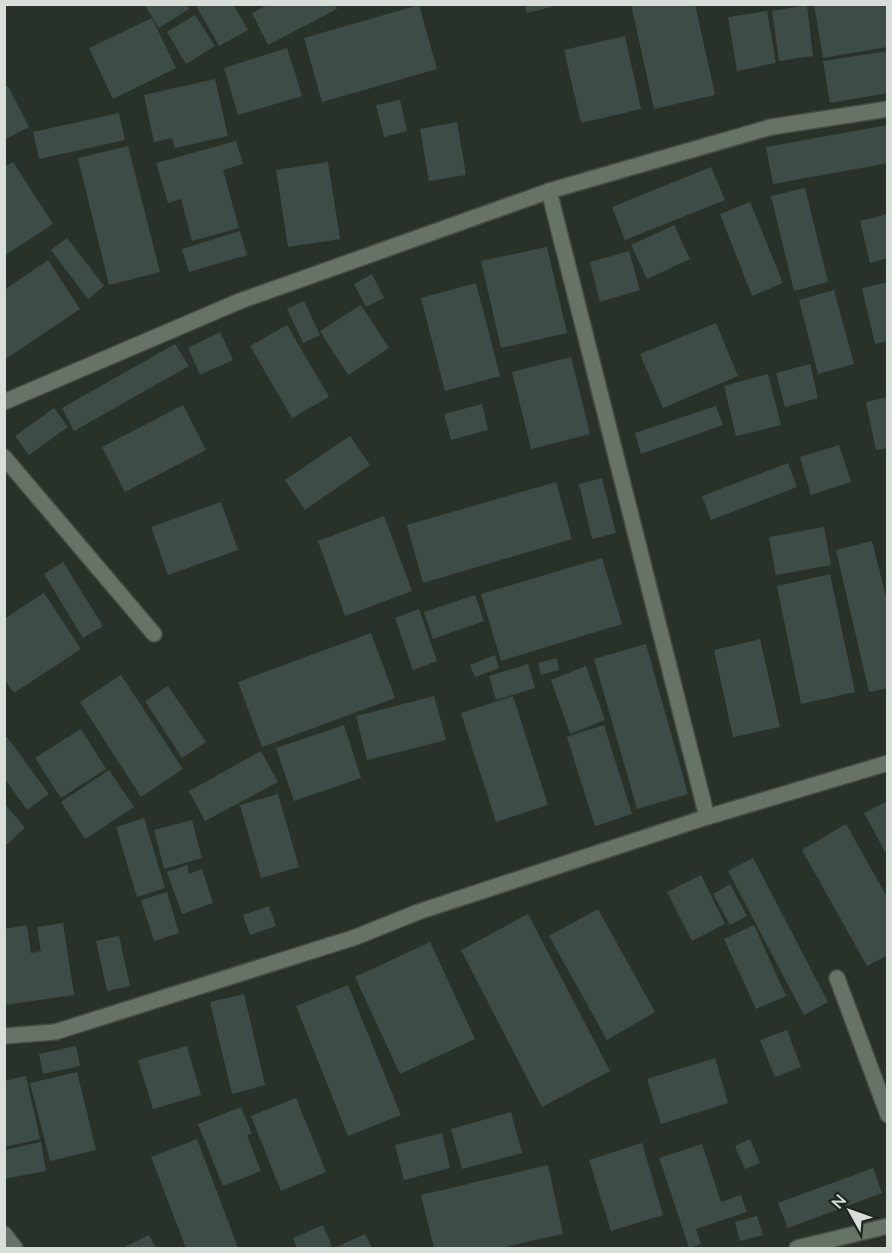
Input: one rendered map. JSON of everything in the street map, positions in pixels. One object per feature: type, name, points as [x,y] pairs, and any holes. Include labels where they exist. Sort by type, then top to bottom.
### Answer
[{"type":"street","points":[[4,402],[240,301],[549,191],[771,127],[888,109]]},
{"type":"street","points":[[549,191],[707,817]]},
{"type":"street","points":[[4,457],[154,634]]},
{"type":"street","points":[[4,1036],[55,1032],[356,937],[418,912],[707,817],[888,763]]},
{"type":"street","points":[[837,978],[888,1115]]},
{"type":"street","points":[[797,1248],[888,1226]]},
{"type":"street","points":[[4,1234],[15,1248]]},
{"type":"building","points":[[144,4],[187,4],[189,9],[159,28]]},
{"type":"building","points":[[195,4],[233,4],[248,30],[219,46]]},
{"type":"building","points":[[269,4],[335,4],[337,9],[268,45],[252,13]]},
{"type":"building","points":[[525,4],[558,4],[559,5],[527,13]]},
{"type":"building","points":[[631,4],[695,4],[715,95],[654,109]]},
{"type":"building","points":[[814,4],[887,4],[888,47],[823,58]]},
{"type":"building","points":[[419,5],[437,69],[322,102],[304,38]]},
{"type":"building","points":[[807,5],[813,56],[779,61],[772,11]]},
{"type":"building","points":[[767,11],[776,63],[737,71],[728,17]]},
{"type":"building","points":[[195,15],[215,46],[186,64],[167,32]]},
{"type":"building","points":[[152,18],[176,68],[113,99],[89,48]]},
{"type":"building","points":[[625,36],[641,109],[581,123],[564,50]]},
{"type":"building","points":[[287,48],[302,96],[238,115],[224,68]]},
{"type":"building","points":[[888,51],[888,93],[830,103],[823,61]]},
{"type":"building","points":[[215,79],[228,136],[175,148],[172,138],[154,142],[144,95]]},
{"type":"building","points":[[8,86],[29,127],[4,140],[4,87]]},
{"type":"building","points":[[400,100],[407,131],[384,137],[376,105]]},
{"type":"building","points":[[119,113],[125,140],[39,159],[33,132]]},
{"type":"building","points":[[457,122],[466,175],[429,181],[420,129]]},
{"type":"building","points":[[888,125],[888,163],[773,184],[766,147]]},
{"type":"building","points":[[236,141],[243,164],[223,170],[239,228],[192,241],[181,199],[168,203],[156,163]]},
{"type":"building","points":[[128,146],[160,272],[109,285],[78,158]]},
{"type":"building","points":[[13,162],[53,224],[4,256],[4,167]]},
{"type":"building","points":[[328,162],[340,239],[288,247],[276,170]]},
{"type":"building","points":[[711,167],[725,200],[625,240],[612,207]]},
{"type":"building","points":[[805,188],[828,282],[794,291],[771,196]]},
{"type":"building","points":[[750,202],[783,283],[752,296],[720,214]]},
{"type":"building","points":[[888,214],[888,258],[870,263],[860,221]]},
{"type":"building","points":[[674,225],[690,259],[647,279],[631,245]]},
{"type":"building","points":[[240,231],[247,255],[189,272],[182,249]]},
{"type":"building","points":[[67,238],[104,286],[88,299],[51,250]]},
{"type":"building","points":[[547,247],[567,333],[501,348],[481,261]]},
{"type":"building","points":[[629,251],[640,290],[600,302],[590,262]]},
{"type":"building","points":[[48,260],[80,309],[4,360],[4,290]]},
{"type":"building","points":[[372,274],[384,298],[366,307],[354,284]]},
{"type":"building","points":[[888,282],[888,341],[875,344],[862,288]]},
{"type":"building","points":[[476,283],[500,376],[445,391],[421,298]]},
{"type":"building","points":[[834,290],[854,364],[818,374],[799,300]]},
{"type":"building","points":[[304,301],[320,335],[303,343],[287,309]]},
{"type":"building","points":[[361,305],[389,348],[348,375],[320,331]]},
{"type":"building","points":[[716,323],[738,376],[663,408],[640,354]]},
{"type":"building","points":[[287,325],[329,397],[292,418],[250,346]]},
{"type":"building","points":[[220,332],[233,360],[200,375],[188,348]]},
{"type":"building","points":[[175,344],[189,366],[74,431],[62,408]]},
{"type":"building","points":[[571,357],[590,434],[531,449],[512,372]]},
{"type":"building","points":[[810,364],[818,398],[785,407],[776,373]]},
{"type":"building","points":[[768,374],[781,425],[736,436],[724,386]]},
{"type":"building","points":[[888,397],[888,448],[876,450],[866,402]]},
{"type":"building","points":[[482,404],[488,430],[451,440],[444,414]]},
{"type":"building","points":[[183,405],[206,450],[125,492],[102,447]]},
{"type":"building","points":[[716,406],[723,425],[641,454],[635,433]]},
{"type":"building","points":[[54,408],[68,427],[29,455],[15,436]]},
{"type":"building","points":[[350,436],[370,465],[305,510],[285,480]]},
{"type":"building","points":[[839,445],[851,482],[811,495],[800,457]]},
{"type":"building","points":[[788,463],[797,487],[711,520],[702,496]]},
{"type":"building","points":[[602,478],[616,533],[592,539],[579,484]]},
{"type":"building","points":[[556,482],[572,539],[423,583],[407,525]]},
{"type":"building","points":[[221,502],[238,550],[168,575],[151,527]]},
{"type":"building","points":[[384,516],[412,591],[345,616],[318,541]]},
{"type":"building","points":[[824,527],[831,565],[776,575],[769,537]]},
{"type":"building","points":[[872,541],[888,605],[888,688],[869,692],[836,550]]},
{"type":"building","points":[[602,558],[622,624],[501,661],[481,594]]},
{"type":"building","points":[[63,562],[103,626],[83,638],[44,574]]},
{"type":"building","points":[[830,574],[855,692],[801,704],[777,586]]},
{"type":"building","points":[[44,593],[81,649],[14,693],[4,679],[4,619]]},
{"type":"building","points":[[475,595],[484,621],[433,639],[424,612]]},
{"type":"building","points":[[419,609],[437,661],[413,670],[395,618]]},
{"type":"building","points":[[371,633],[395,698],[262,747],[238,682]]},
{"type":"building","points":[[760,639],[780,727],[733,737],[714,650]]},
{"type":"building","points":[[646,644],[688,794],[637,809],[594,659]]},
{"type":"building","points":[[495,655],[499,668],[475,677],[470,665]]},
{"type":"building","points":[[557,658],[559,670],[541,675],[538,663]]},
{"type":"building","points":[[528,664],[535,688],[496,700],[489,676]]},
{"type":"building","points":[[586,666],[605,720],[570,734],[551,680]]},
{"type":"building","points":[[121,675],[183,769],[141,797],[80,702]]},
{"type":"building","points":[[168,686],[206,742],[182,758],[145,701]]},
{"type":"building","points":[[434,696],[446,740],[367,760],[356,716]]},
{"type":"building","points":[[513,696],[548,805],[496,822],[461,713]]},
{"type":"building","points":[[344,725],[361,778],[294,801],[276,748]]},
{"type":"building","points":[[604,725],[632,814],[595,826],[567,737]]},
{"type":"building","points":[[81,729],[106,769],[61,798],[35,758]]},
{"type":"building","points":[[7,737],[49,794],[27,810],[5,779],[5,739]]},
{"type":"building","points":[[261,751],[278,782],[205,821],[189,791]]},
{"type":"building","points":[[109,770],[134,807],[85,839],[61,802]]},
{"type":"building","points":[[278,794],[299,867],[261,878],[240,805]]},
{"type":"building","points":[[888,801],[888,857],[864,813]]},
{"type":"building","points":[[5,804],[25,828],[5,846]]},
{"type":"building","points":[[144,818],[165,888],[137,897],[116,827]]},
{"type":"building","points":[[192,820],[202,858],[164,869],[154,830]]},
{"type":"building","points":[[846,824],[888,899],[888,955],[867,966],[802,850]]},
{"type":"building","points":[[753,858],[828,1002],[804,1015],[728,871]]},
{"type":"building","points":[[187,865],[189,874],[202,869],[213,903],[182,914],[167,872]]},
{"type":"building","points":[[701,875],[725,924],[692,941],[667,892]]},
{"type":"building","points":[[730,884],[747,916],[730,925],[713,894]]},
{"type":"building","points":[[167,892],[179,933],[154,941],[141,900]]},
{"type":"building","points":[[269,906],[276,926],[250,935],[243,915]]},
{"type":"building","points":[[598,909],[655,1012],[607,1040],[549,936]]},
{"type":"building","points":[[528,914],[610,1071],[542,1107],[461,950]]},
{"type":"building","points":[[63,923],[74,995],[4,1005],[4,929],[27,925],[31,953],[41,951],[37,927]]},
{"type":"building","points":[[754,925],[786,996],[756,1009],[724,939]]},
{"type":"building","points":[[119,936],[130,986],[107,991],[96,941]]},
{"type":"building","points":[[430,942],[475,1039],[400,1074],[355,977]]},
{"type":"building","points":[[348,985],[401,1115],[348,1136],[296,1006]]},
{"type":"building","points":[[244,994],[265,1085],[232,1094],[210,1002]]},
{"type":"building","points":[[787,1030],[801,1067],[775,1077],[760,1040]]},
{"type":"building","points":[[76,1046],[80,1066],[43,1074],[39,1054]]},
{"type":"building","points":[[187,1046],[201,1095],[153,1109],[138,1060]]},
{"type":"building","points":[[715,1058],[728,1103],[661,1124],[647,1079]]},
{"type":"building","points":[[77,1072],[96,1150],[50,1161],[30,1083]]},
{"type":"building","points":[[26,1076],[40,1139],[4,1147],[4,1081]]},
{"type":"building","points":[[296,1098],[326,1172],[281,1191],[251,1116]]},
{"type":"building","points":[[241,1107],[252,1134],[247,1135],[261,1171],[223,1186],[198,1124]]},
{"type":"building","points":[[511,1112],[522,1153],[462,1169],[451,1129]]},
{"type":"building","points":[[442,1133],[450,1168],[404,1180],[395,1145]]},
{"type":"building","points":[[197,1139],[238,1248],[186,1248],[151,1157]]},
{"type":"building","points":[[750,1139],[760,1163],[745,1169],[735,1146]]},
{"type":"building","points":[[41,1142],[46,1171],[4,1179],[4,1150]]},
{"type":"building","points":[[642,1143],[663,1215],[611,1231],[589,1160]]},
{"type":"building","points":[[702,1144],[721,1202],[741,1195],[747,1212],[696,1229],[701,1244],[689,1248],[659,1158]]},
{"type":"building","points":[[548,1165],[563,1234],[500,1248],[434,1248],[421,1195]]},
{"type":"building","points":[[873,1168],[882,1193],[788,1228],[778,1203]]},
{"type":"building","points":[[757,1216],[763,1235],[740,1241],[735,1222]]},
{"type":"building","points":[[323,1225],[332,1246],[297,1248],[293,1238]]},
{"type":"building","points":[[365,1234],[372,1248],[334,1248]]},
{"type":"building","points":[[149,1235],[156,1248],[122,1248]]}]
